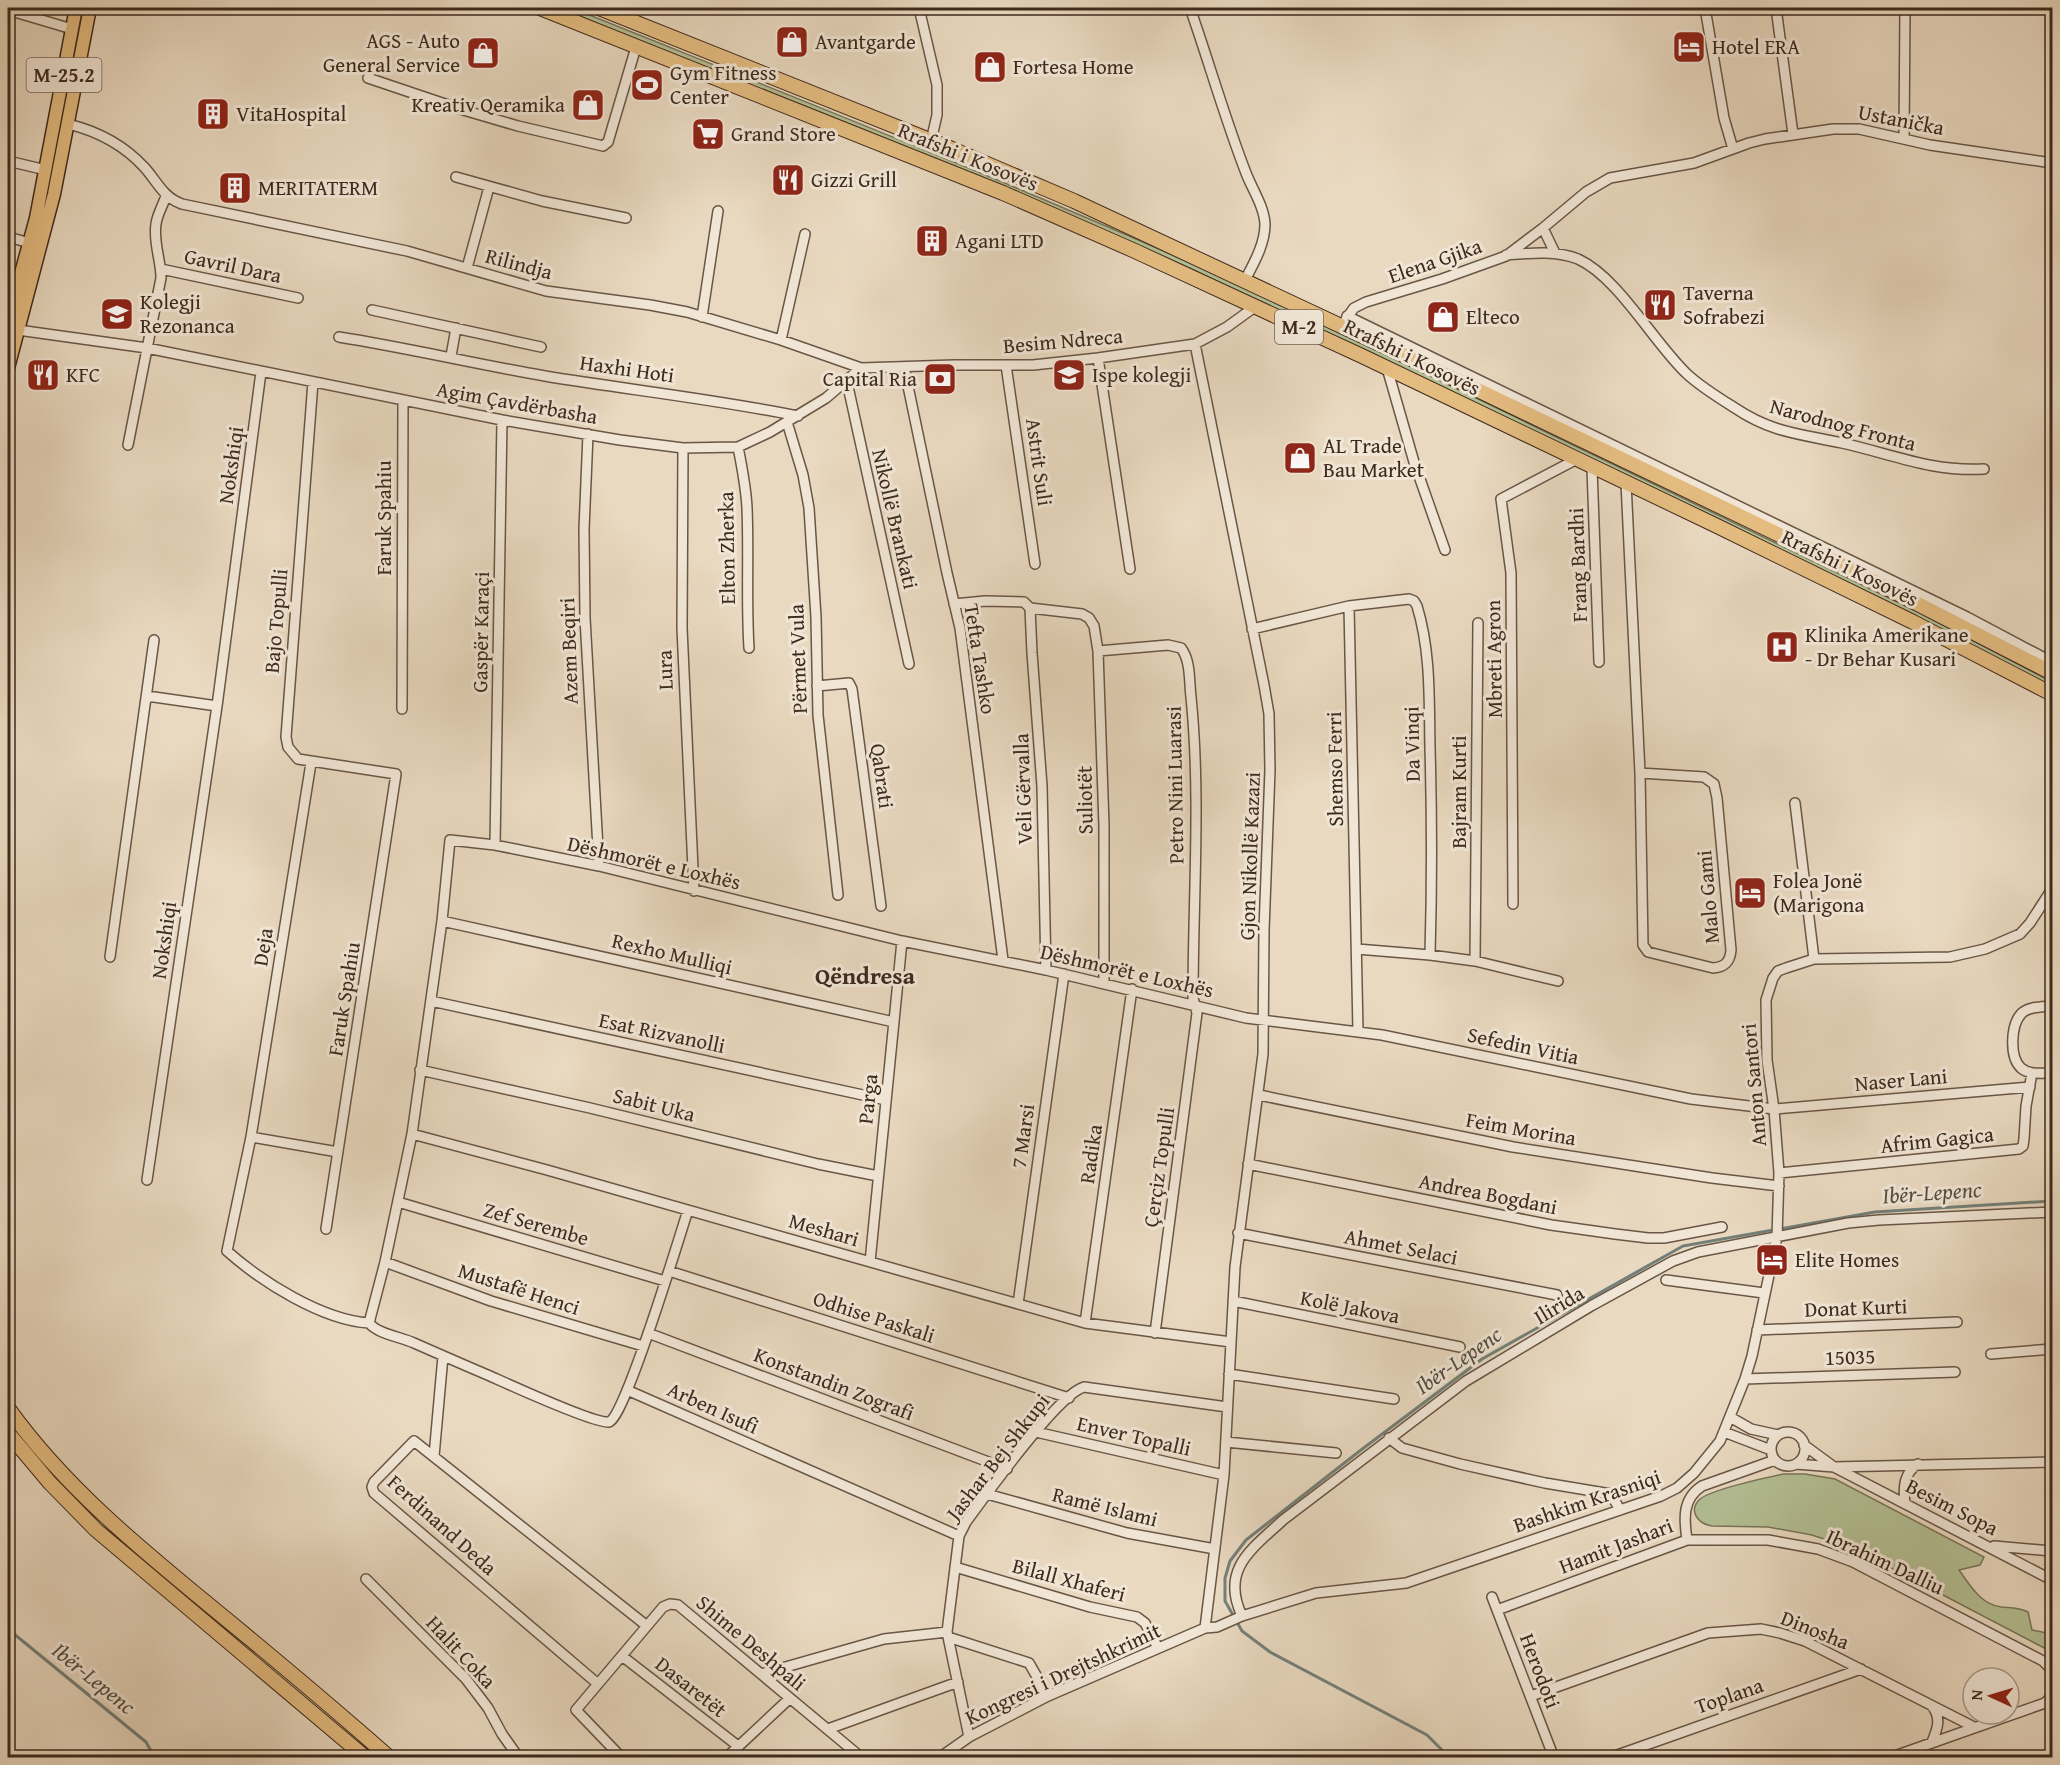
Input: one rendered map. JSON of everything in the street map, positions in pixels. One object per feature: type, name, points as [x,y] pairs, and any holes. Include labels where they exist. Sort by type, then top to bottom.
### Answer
[{"type":"highway","name":"Rrafshi i Kosovës","points":[[540,8],[1003,193],[1256,306],[1905,618],[2052,694]]},
{"type":"highway","name":"Rrafshi i Kosovës","points":[[599,8],[1053,191],[1245,280],[1345,322],[1465,384],[1838,563],[2052,673]]},
{"type":"highway","points":[[8,1408],[21,1428],[61,1474],[129,1539],[390,1758]]},
{"type":"highway","points":[[8,1433],[50,1483],[96,1530],[366,1758]]},
{"type":"main road","points":[[72,29],[76,8]]},
{"type":"main road","name":"M-25.2","points":[[8,368],[46,225],[90,8]]},
{"type":"main road","name":"M-25.2","points":[[8,321],[30,243],[46,170],[72,29]]},
{"type":"street","points":[[919,8],[937,85],[937,115],[931,141]]},
{"type":"street","points":[[1190,8],[1245,172],[1263,211],[1264,234],[1257,257],[1245,280]]},
{"type":"street","points":[[1706,8],[1721,99],[1733,149]]},
{"type":"street","points":[[1776,8],[1792,134]]},
{"type":"street","points":[[1904,139],[1905,8]]},
{"type":"street","points":[[8,10],[72,29]]},
{"type":"street","points":[[368,78],[460,110],[603,146],[608,142],[636,46]]},
{"type":"street","points":[[68,124],[91,130],[128,152],[143,166],[166,196]]},
{"type":"street","name":"Ustanička","points":[[1710,159],[1749,143],[1792,134],[1845,128],[2052,163]]},
{"type":"street","name":"Elena Gjika","points":[[1345,322],[1354,308],[1366,302],[1442,279],[1506,256],[1586,192],[1610,178],[1710,159]]},
{"type":"street","points":[[8,161],[46,170]]},
{"type":"street","points":[[456,177],[542,201],[626,218]]},
{"type":"street","points":[[467,268],[489,187]]},
{"type":"street","name":"Rilindja","points":[[166,196],[182,204],[407,251],[546,291],[650,305],[702,316],[782,340],[861,368]]},
{"type":"street","name":"Gavril Dara","points":[[128,445],[161,269],[156,248],[156,224],[166,196]]},
{"type":"street","points":[[702,316],[718,211]]},
{"type":"street","points":[[1543,228],[1555,253]]},
{"type":"street","points":[[782,340],[805,234]]},
{"type":"street","points":[[8,237],[30,243]]},
{"type":"street","name":"Narodnog Fronta","points":[[1506,256],[1555,253],[1578,259],[1596,271],[1615,289],[1687,374],[1753,420],[1796,435],[1840,442],[1923,465],[1984,469]]},
{"type":"street","name":"Gavril Dara","points":[[161,269],[298,298]]},
{"type":"street","name":"Besim Ndreca","points":[[861,368],[1033,365],[1195,344],[1227,327],[1256,306]]},
{"type":"street","points":[[372,310],[541,347]]},
{"type":"street","name":"Rrafshi i Kosovës","points":[[1345,322],[1958,612],[2052,662]]},
{"type":"street","points":[[451,356],[456,328]]},
{"type":"street","name":"Agim Çavdërbasha","points":[[18,330],[147,348],[502,420],[682,448],[738,447],[798,416],[826,398],[861,368]]},
{"type":"street","name":"Haxhi Hoti","points":[[339,337],[544,375],[668,393],[798,416]]},
{"type":"street","name":"Gjon Nikollë Kazazi","points":[[1195,344],[1269,714],[1270,739],[1264,930],[1265,1021],[1259,1095],[1238,1233],[1224,1475],[1205,1628]]},
{"type":"street","points":[[1098,358],[1130,569]]},
{"type":"street","name":"Astrit Suli","points":[[1006,365],[1035,564]]},
{"type":"street","name":"Tefta Tashko","points":[[904,367],[964,653],[1003,960]]},
{"type":"street","points":[[1387,369],[1414,462],[1445,550]]},
{"type":"street","name":"Nokshiqi","points":[[147,1180],[217,706],[261,372]]},
{"type":"street","name":"Bajo Topulli","points":[[311,763],[298,759],[292,754],[286,737],[286,722],[313,382]]},
{"type":"street","name":"Nikollë Brankati","points":[[847,382],[909,664]]},
{"type":"street","name":"Faruk Spahiu","points":[[402,709],[403,400]]},
{"type":"street","name":"Gaspër Karaçi","points":[[495,845],[502,420]]},
{"type":"street","name":"Përmet Vula","points":[[787,422],[803,475],[809,508],[816,617],[817,686],[838,895]]},
{"type":"street","name":"Azem Beqiri","points":[[588,434],[584,530],[585,618],[598,866]]},
{"type":"street","name":"Elton Zherka","points":[[738,447],[747,509],[746,590],[749,648]]},
{"type":"street","name":"Lura","points":[[682,448],[681,628],[694,891]]},
{"type":"street","name":"Mbreti Agron","points":[[1513,904],[1511,573],[1501,499],[1577,459]]},
{"type":"street","name":"Frang Bardhi","points":[[1592,468],[1599,662]]},
{"type":"street","name":"Malo Gami","points":[[1626,483],[1640,773],[1643,945],[1648,952],[1659,955],[1713,968],[1724,966],[1728,962],[1731,950],[1714,784],[1704,777],[1640,773]]},
{"type":"street","name":"Da Vinqi","points":[[1349,606],[1408,599],[1414,601],[1426,642],[1429,683],[1431,821],[1430,955]]},
{"type":"street","points":[[954,604],[1016,601],[1024,602],[1030,608]]},
{"type":"street","points":[[1252,629],[1349,606]]},
{"type":"street","name":"Shemso Ferri","points":[[1349,606],[1358,1031]]},
{"type":"street","name":"Suliotët","points":[[1030,608],[1082,614],[1089,618],[1094,626],[1098,651],[1104,825],[1104,983]]},
{"type":"street","name":"Veli Gërvalla","points":[[1030,608],[1041,776],[1046,970]]},
{"type":"street","name":"Bajram Kurti","points":[[1475,961],[1478,623]]},
{"type":"street","points":[[110,957],[154,640]]},
{"type":"street","name":"Petro Nini Luarasi","points":[[1098,651],[1174,645],[1181,648],[1185,654],[1192,706],[1195,770],[1193,994],[1195,1005]]},
{"type":"street","name":"Qabrati","points":[[817,686],[849,683],[852,689],[881,906]]},
{"type":"street","points":[[147,696],[217,706]]},
{"type":"street","name":"Faruk Spahiu","points":[[311,763],[396,774],[326,1229]]},
{"type":"street","name":"Deja","points":[[311,763],[251,1137],[228,1251],[248,1269],[286,1294],[355,1322],[369,1323]]},
{"type":"street","points":[[1795,803],[1814,959]]},
{"type":"street","name":"Dëshmorët e Loxhës","points":[[369,1323],[385,1262],[412,1134],[442,921],[450,840],[495,845],[598,866],[902,940],[1003,960],[1265,1021]]},
{"type":"street","name":"Anton Santori","points":[[1777,1237],[1779,1173],[1774,1108],[1767,1060],[1766,1000],[1768,988],[1778,971],[1814,959],[1950,957],[1985,949],[2020,934],[2052,889]]},
{"type":"street","name":"Rexho Mulliqi","points":[[442,921],[894,1022]]},
{"type":"street","name":"Parga","points":[[870,1262],[902,940]]},
{"type":"street","points":[[1357,949],[1475,961],[1558,981]]},
{"type":"street","name":"7 Marsi","points":[[1018,1304],[1064,974]]},
{"type":"street","name":"Radika","points":[[1085,1323],[1132,989]]},
{"type":"street","name":"Esat Rizvanolli","points":[[430,1001],[886,1100]]},
{"type":"street","name":"Çerçiz Topulli","points":[[1155,1333],[1197,1017],[1195,1005]]},
{"type":"street","points":[[2052,1006],[2028,1009],[2021,1014],[2016,1023],[2014,1051],[2016,1062],[2022,1069],[2052,1073]]},
{"type":"street","name":"Sefedin Vitia","points":[[1265,1021],[1358,1031],[1646,1090],[1708,1101],[1774,1108]]},
{"type":"street","name":"Sabit Uka","points":[[420,1070],[571,1103],[818,1164],[878,1176]]},
{"type":"street","name":"Afrim Gagica","points":[[1779,1173],[2019,1149],[2023,1146],[2026,1106],[2032,1072]]},
{"type":"street","name":"Naser Lani","points":[[1774,1108],[2030,1087]]},
{"type":"street","name":"Feim Morina","points":[[1259,1095],[1513,1148],[1779,1186]]},
{"type":"street","name":"Meshari","points":[[412,1134],[1085,1323],[1231,1342]]},
{"type":"street","points":[[251,1137],[338,1152]]},
{"type":"street","name":"Andrea Bogdani","points":[[1248,1164],[1551,1225],[1615,1234],[1664,1238],[1722,1227]]},
{"type":"street","name":"Zef Serembe","points":[[398,1203],[665,1281]]},
{"type":"street","points":[[369,1323],[376,1329],[544,1400],[604,1422],[613,1421],[648,1333],[688,1210]]},
{"type":"street","name":"Ilirida","points":[[1242,1616],[1234,1590],[1237,1570],[1244,1558],[1284,1520],[1466,1381],[1673,1261],[1698,1252],[1848,1223],[2052,1212]]},
{"type":"street","name":"Ahmet Selaci","points":[[1238,1233],[1557,1295]]},
{"type":"street","name":"Bashkim Krasniqi","points":[[1242,1616],[1316,1593],[1406,1583],[1620,1510],[1677,1488],[1694,1473],[1720,1441],[1730,1417],[1745,1379],[1777,1237]]},
{"type":"street","name":"Mustafë Henci","points":[[385,1262],[491,1301],[643,1346]]},
{"type":"street","name":"Odhise Paskali","points":[[669,1271],[1069,1398]]},
{"type":"street","points":[[1666,1280],[1764,1293]]},
{"type":"street","name":"Kolë Jakova","points":[[1233,1301],[1460,1347]]},
{"type":"street","name":"Donat Kurti","points":[[1757,1330],[1957,1322]]},
{"type":"street","name":"Konstandin Zografi","points":[[648,1333],[1006,1470]]},
{"type":"street","points":[[1990,1354],[2052,1349]]},
{"type":"street","points":[[434,1456],[443,1356]]},
{"type":"street","name":"15035","points":[[1745,1379],[1955,1372]]},
{"type":"street","points":[[1229,1374],[1394,1399]]},
{"type":"street","name":"Jashar Bej Shkupi","points":[[969,1737],[947,1635],[959,1536],[966,1522],[987,1494],[1036,1432],[1075,1391],[1084,1387],[1227,1407]]},
{"type":"street","name":"Arben Isufi","points":[[627,1390],[959,1536]]},
{"type":"street","name":"Besim Sopa","points":[[1730,1417],[1751,1429],[1778,1436],[1788,1432],[1794,1434],[1802,1440],[1804,1445],[1834,1467],[2052,1580]]},
{"type":"street","name":"Enver Topalli","points":[[1036,1432],[1224,1475]]},
{"type":"street","points":[[1724,1432],[1771,1449]]},
{"type":"street","points":[[1775,1460],[1771,1449],[1778,1436]]},
{"type":"street","points":[[1389,1438],[1402,1448],[1460,1464],[1545,1483],[1611,1494],[1620,1510]]},
{"type":"street","name":"Ferdinand Deda","points":[[598,1684],[372,1490],[374,1482],[414,1441],[648,1626]]},
{"type":"street","points":[[1226,1442],[1336,1453]]},
{"type":"street","points":[[1796,1464],[1803,1456],[1804,1445]]},
{"type":"street","name":"Besim Sopa","points":[[1775,1460],[1785,1466],[1796,1464],[1834,1467],[2052,1462]]},
{"type":"street","name":"Hamit Jashari","points":[[1497,1610],[1687,1540],[1684,1514],[1688,1500],[1697,1490],[1702,1486],[1775,1460]]},
{"type":"street","points":[[1905,1503],[1904,1483],[1912,1468],[1918,1464]]},
{"type":"street","name":"Ramë Islami","points":[[987,1494],[1126,1533],[1215,1549]]},
{"type":"street","name":"Ibrahim Dalliu","points":[[1687,1540],[1768,1539],[1818,1549],[1853,1562],[1888,1580],[2043,1661],[2052,1670]]},
{"type":"street","points":[[1989,1546],[2052,1551]]},
{"type":"street","name":"Bilall Xhaferi","points":[[955,1567],[1090,1607],[1137,1617],[1145,1623],[1158,1648]]},
{"type":"street","name":"Halit Coka","points":[[366,1579],[466,1679],[488,1708],[502,1734],[519,1758]]},
{"type":"street","name":"Herodoti","points":[[1492,1597],[1554,1758]]},
{"type":"street","name":"Shime Deshpali","points":[[622,1758],[576,1710],[666,1604],[678,1605],[862,1758]]},
{"type":"street","points":[[1205,1628],[1217,1627],[1242,1616]]},
{"type":"street","name":"Kongresi i Drejtshkrimit","points":[[939,1758],[969,1737],[1048,1696],[1205,1628]]},
{"type":"street","name":"Dinosha","points":[[1531,1696],[1698,1636],[1761,1629],[1805,1641],[1974,1727]]},
{"type":"street","points":[[761,1674],[884,1639],[947,1635],[1029,1663],[1048,1696]]},
{"type":"street","name":"Dasaretët","points":[[622,1656],[738,1746]]},
{"type":"street","name":"Toplana","points":[[1609,1758],[1861,1669]]},
{"type":"street","points":[[828,1729],[958,1682]]},
{"type":"street","points":[[1889,1758],[2044,1703],[2052,1696]]},
{"type":"street","points":[[726,1758],[789,1698]]},
{"type":"street","points":[[1930,1705],[1936,1711],[1938,1718],[1932,1742]]},
{"type":"green space","points":[[559,8],[572,8],[933,154],[1203,268],[1918,612],[2052,682],[2052,689],[1194,270],[1030,198]]},
{"type":"green space","points":[[1784,1474],[1805,1474],[1835,1479],[1984,1557],[1980,1565],[1959,1570],[1976,1593],[1987,1602],[2028,1612],[2032,1630],[2052,1634],[2052,1652],[1857,1550],[1812,1535],[1768,1527],[1712,1526],[1696,1517],[1696,1504],[1705,1496],[1739,1484]]},
{"type":"waterway","name":"Ibër-Lepenc","points":[[1450,1758],[1427,1735],[1270,1652],[1242,1631],[1225,1601],[1225,1578],[1230,1561],[1246,1540],[1482,1359],[1683,1246],[1875,1212],[2052,1201]]},
{"type":"waterway","name":"Ibër-Lepenc","points":[[8,1629],[146,1742],[155,1758]]},
{"type":"place","name":"Avantgarde","points":[[792,42]]},
{"type":"place","name":"Hotel ERA","points":[[1689,47]]},
{"type":"place","name":"AGS - Auto General Service","points":[[483,53]]},
{"type":"place","name":"Fortesa Home","points":[[990,67]]},
{"type":"place","name":"Gym Fitness Center","points":[[647,85]]},
{"type":"place","name":"Kreativ Qeramika","points":[[588,105]]},
{"type":"place","name":"VitaHospital","points":[[213,114]]},
{"type":"place","name":"Grand Store","points":[[708,134]]},
{"type":"place","name":"Gizzi Grill","points":[[788,180]]},
{"type":"place","name":"MERITATERM","points":[[235,188]]},
{"type":"place","name":"Agani LTD","points":[[932,241]]},
{"type":"place","name":"Taverna Sofrabezi","points":[[1660,305]]},
{"type":"place","name":"Kolegji Rezonanca","points":[[117,314]]},
{"type":"place","name":"Elteco","points":[[1443,317]]},
{"type":"place","name":"KFC","points":[[43,375]]},
{"type":"place","name":"Ispe kolegji","points":[[1069,375]]},
{"type":"place","name":"Capital Ria","points":[[940,379]]},
{"type":"place","name":"AL Trade Bau Market","points":[[1300,458]]},
{"type":"place","name":"Klinika Amerikane - Dr Behar Kusari","points":[[1782,647]]},
{"type":"place","name":"Folea Jonë (Marigona","points":[[1750,893]]},
{"type":"place","name":"Elite Homes","points":[[1772,1260]]},
{"type":"district","name":"Qëndresa","points":[[865,976]]}]
